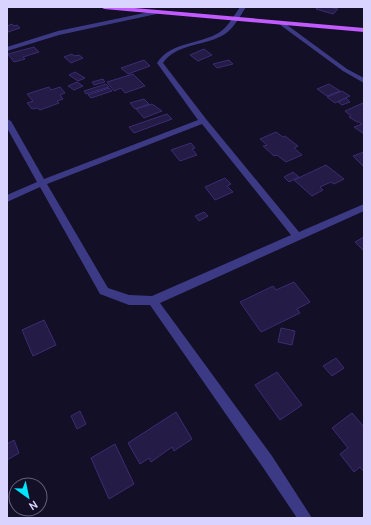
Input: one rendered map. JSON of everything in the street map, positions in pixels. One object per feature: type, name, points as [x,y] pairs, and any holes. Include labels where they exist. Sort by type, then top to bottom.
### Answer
[{"type":"main road","points":[[104,7],[364,30]]},
{"type":"street","points":[[243,7],[224,32],[205,41],[170,53],[162,58],[160,63],[203,121],[297,236]]},
{"type":"street","points":[[7,49],[58,34],[159,12]]},
{"type":"street","points":[[281,23],[345,70],[364,81]]},
{"type":"street","points":[[7,121],[104,291],[129,300],[153,301],[364,207]]},
{"type":"street","points":[[7,198],[203,121]]},
{"type":"street","points":[[153,301],[267,461],[305,518]]},
{"type":"building","points":[[318,7],[338,9],[333,14],[316,9]]},
{"type":"building","points":[[12,24],[14,26],[17,25],[20,28],[8,32],[7,26]]},
{"type":"building","points":[[34,47],[39,52],[23,57],[25,59],[14,62],[8,54]]},
{"type":"building","points":[[204,49],[212,55],[198,61],[190,55]]},
{"type":"building","points":[[72,54],[74,56],[79,55],[83,58],[71,63],[64,57]]},
{"type":"building","points":[[144,60],[150,66],[128,74],[121,68]]},
{"type":"building","points":[[229,60],[233,64],[217,68],[213,64]]},
{"type":"building","points":[[75,72],[85,78],[78,81],[69,75]]},
{"type":"building","points":[[133,74],[145,86],[125,93],[121,88],[114,91],[107,82]]},
{"type":"building","points":[[103,79],[105,82],[94,85],[92,82]]},
{"type":"building","points":[[77,82],[83,86],[74,90],[68,86]]},
{"type":"building","points":[[106,84],[109,87],[86,94],[84,91]]},
{"type":"building","points":[[329,84],[340,91],[327,96],[317,89]]},
{"type":"building","points":[[49,87],[51,90],[60,87],[65,93],[60,95],[63,99],[57,101],[59,103],[40,110],[37,108],[32,109],[27,103],[33,101],[27,94]]},
{"type":"building","points":[[109,88],[112,91],[91,98],[88,95]]},
{"type":"building","points":[[342,91],[350,96],[335,103],[327,97]]},
{"type":"building","points":[[346,98],[350,102],[342,105],[338,102]]},
{"type":"building","points":[[144,99],[149,104],[135,109],[130,103]]},
{"type":"building","points":[[363,103],[364,134],[354,127],[362,124],[349,117],[351,116],[345,111]]},
{"type":"building","points":[[152,104],[162,111],[144,118],[136,109]]},
{"type":"building","points":[[167,114],[172,119],[134,133],[129,127]]},
{"type":"building","points":[[276,132],[283,137],[285,136],[298,146],[294,148],[302,155],[286,162],[277,155],[274,156],[263,146],[267,145],[260,139]]},
{"type":"building","points":[[191,143],[195,148],[192,149],[197,155],[180,161],[171,150]]},
{"type":"building","points":[[364,152],[364,167],[353,156]]},
{"type":"building","points":[[326,165],[344,179],[334,184],[331,182],[320,187],[323,190],[312,196],[294,180]]},
{"type":"building","points":[[293,172],[299,177],[289,182],[284,177]]},
{"type":"building","points":[[225,178],[231,184],[227,186],[233,192],[215,200],[205,187]]},
{"type":"building","points":[[204,212],[208,216],[199,221],[195,216]]},
{"type":"building","points":[[364,237],[364,251],[355,242]]},
{"type":"building","points":[[294,282],[310,302],[297,309],[300,313],[261,332],[240,302],[273,286],[276,290]]},
{"type":"building","points":[[44,320],[56,345],[33,356],[22,330]]},
{"type":"building","points":[[281,328],[295,331],[292,345],[278,342]]},
{"type":"building","points":[[336,358],[344,368],[332,376],[323,366]]},
{"type":"building","points":[[277,372],[302,405],[280,420],[255,385]]},
{"type":"building","points":[[80,411],[86,424],[77,429],[71,416]]},
{"type":"building","points":[[176,412],[192,439],[174,451],[172,447],[151,462],[149,458],[140,464],[128,443]]},
{"type":"building","points":[[352,413],[364,427],[364,472],[360,467],[354,472],[340,454],[348,448],[332,428]]},
{"type":"building","points":[[14,440],[19,453],[7,460],[7,444]]},
{"type":"building","points":[[115,444],[134,484],[109,499],[91,458]]}]
